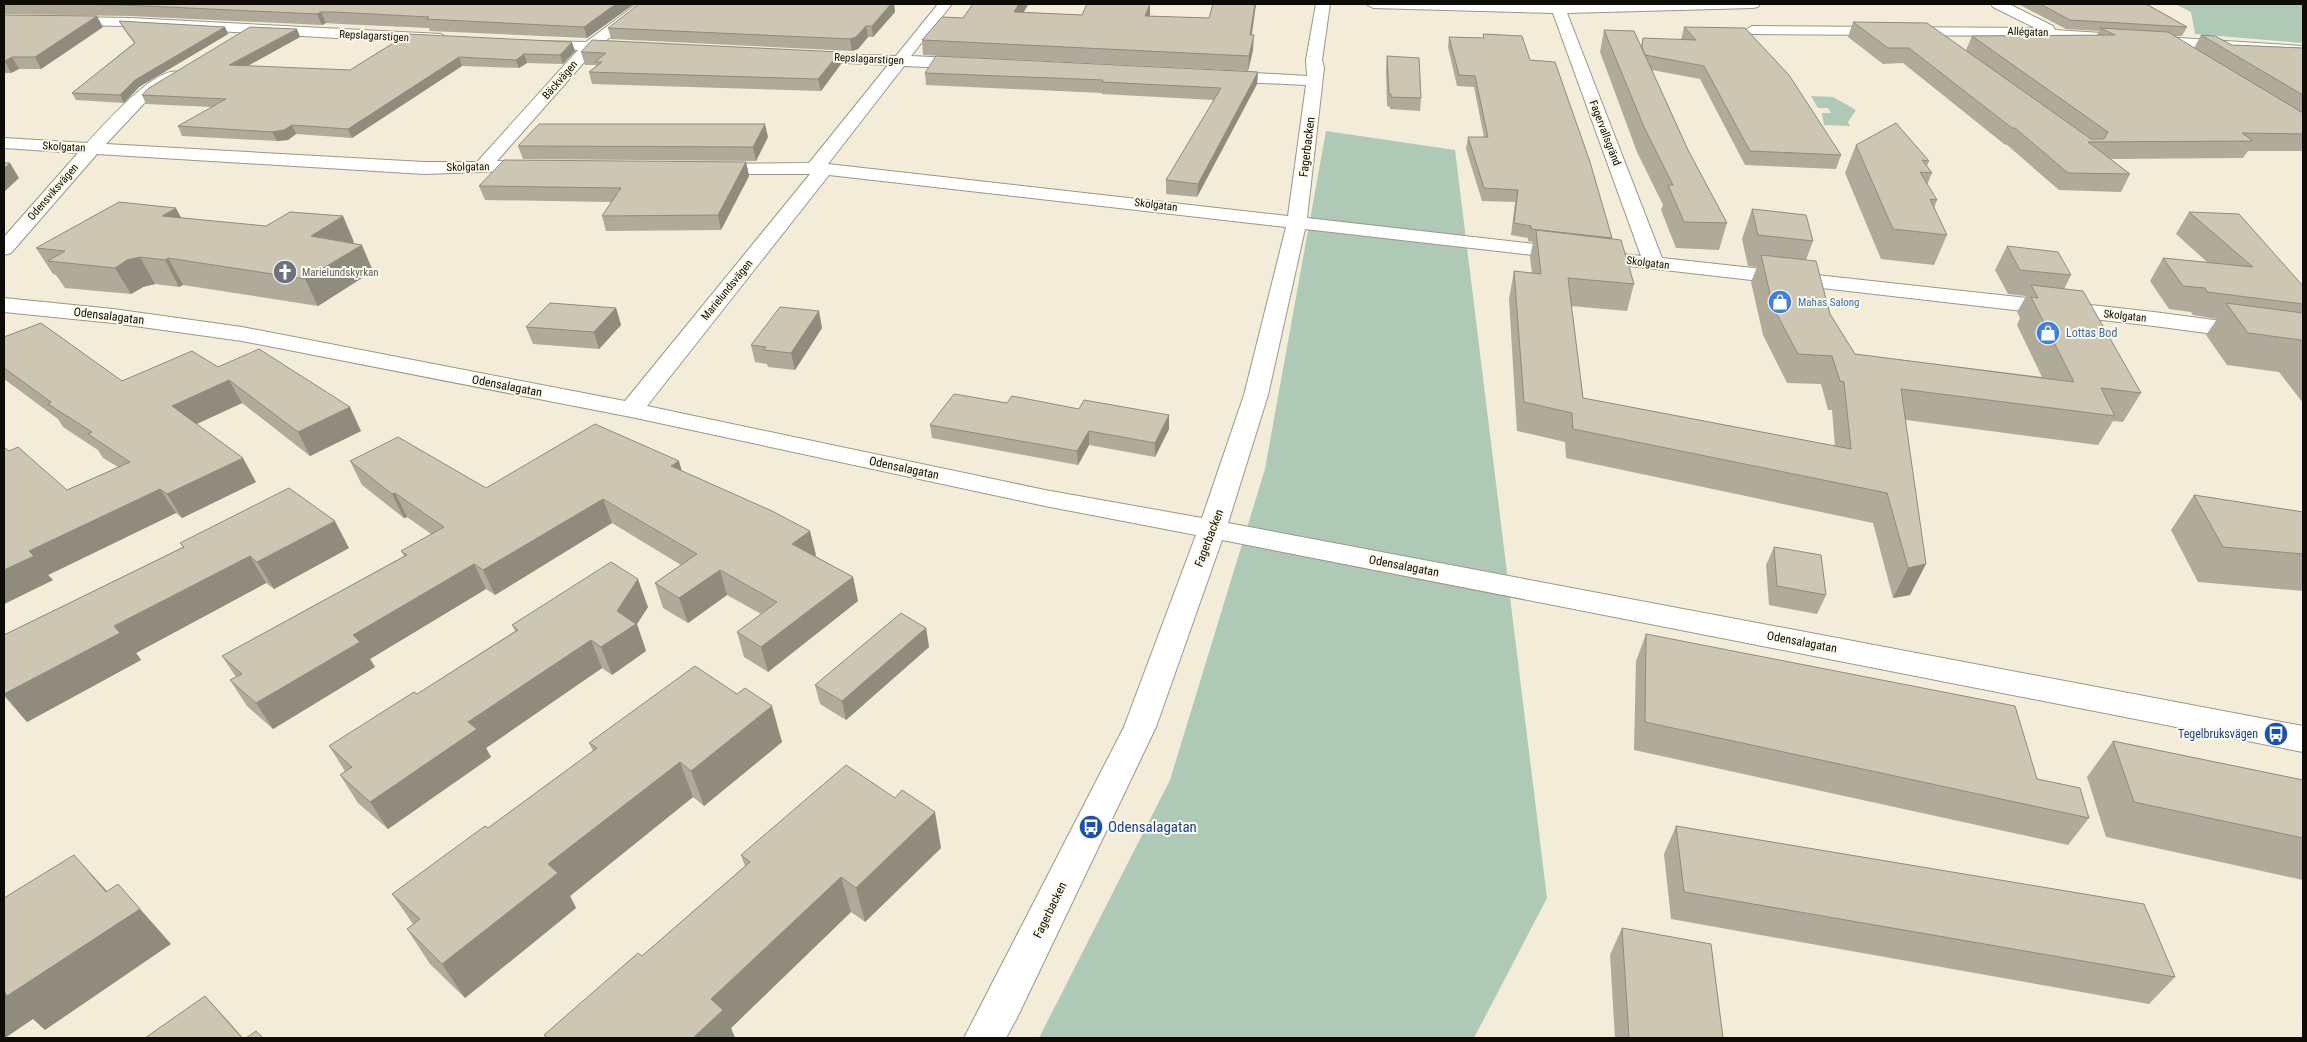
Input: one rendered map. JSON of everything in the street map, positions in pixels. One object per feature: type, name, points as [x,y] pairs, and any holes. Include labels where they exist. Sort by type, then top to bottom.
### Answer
[{"type":"street","name":"Bäckvägen","points":[[483,166],[590,46],[646,4]]},
{"type":"street","name":"Marielundsvägen","points":[[631,410],[819,169],[898,60],[945,4]]},
{"type":"street","name":"Fagerbacken","points":[[984,1038],[1003,1005],[1140,727],[1213,528],[1256,395],[1297,223],[1314,81],[1314,60],[1323,4]]},
{"type":"street","points":[[1373,4],[1557,6],[1753,4]]},
{"type":"street","points":[[1998,4],[2058,34]]},
{"type":"street","name":"Fagervallsgränd","points":[[1557,6],[1654,264]]},
{"type":"street","name":"Repslagarstigen","points":[[4,20],[121,22],[455,40]]},
{"type":"street","points":[[222,45],[247,30]]},
{"type":"street","name":"Allégatan","points":[[1752,30],[1924,30],[2058,34],[2303,51]]},
{"type":"street","points":[[1924,30],[1946,47]]},
{"type":"street","points":[[2162,40],[2193,59]]},
{"type":"street","points":[[518,43],[639,49]]},
{"type":"street","name":"Repslagarstigen","points":[[786,56],[984,65]]},
{"type":"street","name":"Odensviksvägen","points":[[4,248],[92,148],[146,92],[184,68]]},
{"type":"street","points":[[1207,76],[1314,81]]},
{"type":"street","name":"Skolgatan","points":[[4,144],[424,168],[483,166],[557,167]]},
{"type":"street","name":"Skolgatan","points":[[694,168],[819,169],[912,178],[1654,264],[2154,319],[2303,339]]},
{"type":"street","name":"Odensalagatan","points":[[4,305],[113,316],[242,334],[631,410],[1046,498],[1213,528],[2303,739]]},
{"type":"green space","points":[[2175,4],[2303,4],[2303,43],[2195,34],[2191,12]]},
{"type":"green space","points":[[1811,96],[1833,97],[1856,110],[1848,122],[1850,126],[1824,125],[1822,113],[1831,113],[1828,108],[1818,108]]},
{"type":"green space","points":[[1326,131],[1455,150],[1547,898],[1474,1038],[1039,1038],[1170,780],[1265,469]]},
{"type":"building","points":[[47,4],[616,4],[584,27],[426,19],[429,17],[335,12],[321,12],[317,14],[124,5]]},
{"type":"building","points":[[639,4],[891,4],[872,26],[866,26],[856,37],[850,39],[608,28]]},
{"type":"building","points":[[973,4],[1019,4],[1014,12],[1082,15],[1087,4],[1150,4],[1145,16],[1209,18],[1213,4],[1255,4],[1250,35],[1254,35],[1249,56],[922,40],[942,17],[963,18]]},
{"type":"building","points":[[2040,4],[2146,4],[2187,27],[2070,20]]},
{"type":"building","points":[[4,15],[97,16],[35,57],[12,57],[4,61]]},
{"type":"building","points":[[119,21],[225,27],[135,80],[120,95],[72,93],[135,43]]},
{"type":"building","points":[[1853,22],[1927,23],[2091,139],[2104,139],[2108,132],[1972,36],[2115,35],[2100,28],[2168,32],[2303,113],[2303,134],[2242,133],[2253,141],[2088,142],[2130,174],[2068,173],[2015,128],[2012,128],[1909,48],[1888,48]]},
{"type":"building","points":[[250,27],[297,29],[229,65],[350,70],[408,34],[572,42],[560,55],[524,54],[516,60],[459,57],[348,129],[292,125],[284,130],[272,132],[178,126],[226,99],[142,95],[149,88]]},
{"type":"building","points":[[1684,27],[1745,28],[1789,75],[1841,155],[1750,151],[1704,66],[1645,55],[1642,47],[1643,38],[1696,40]]},
{"type":"building","points":[[1604,30],[1634,31],[1688,150],[1727,223],[1684,222],[1668,185],[1673,185],[1644,127]]},
{"type":"building","points":[[1483,34],[1522,36],[1530,60],[1555,62],[1590,162],[1612,238],[1531,229],[1531,226],[1514,223],[1518,190],[1484,188],[1468,137],[1488,137],[1475,76],[1459,75],[1449,37],[1484,38]]},
{"type":"building","points":[[2201,35],[2215,36],[2232,45],[2303,48],[2303,95]]},
{"type":"building","points":[[592,40],[840,52],[818,79],[589,72],[602,62],[595,62],[606,53],[581,52]]},
{"type":"building","points":[[936,56],[1258,72],[1198,184],[1166,180],[1221,88],[1102,82],[1103,80],[925,73]]},
{"type":"building","points":[[1387,56],[1419,58],[1421,98],[1391,97],[1391,94],[1389,94]]},
{"type":"building","points":[[1896,123],[1929,161],[1922,160],[1932,173],[1920,172],[1937,200],[1930,199],[1947,235],[1893,229],[1856,145]]},
{"type":"building","points":[[539,124],[765,124],[753,147],[518,146]]},
{"type":"building","points":[[504,160],[746,162],[718,215],[602,216],[621,188],[479,186]]},
{"type":"building","points":[[4,163],[10,163],[4,169]]},
{"type":"building","points":[[119,202],[176,208],[162,216],[266,226],[290,212],[343,216],[311,236],[362,245],[305,279],[168,258],[165,260],[140,257],[127,260],[115,268],[48,261],[65,251],[36,248]]},
{"type":"building","points":[[1752,209],[1806,215],[1813,241],[1758,235]]},
{"type":"building","points":[[2189,212],[2239,214],[2303,286],[2303,304],[2207,292],[2205,288],[2183,286],[2163,258],[2253,267]]},
{"type":"building","points":[[1536,230],[1621,240],[1634,284],[1568,278],[1583,398],[1851,449],[1844,382],[1840,381],[1832,356],[1798,354],[1773,307],[1761,255],[1816,261],[1830,314],[1855,354],[2074,382],[2031,297],[2038,298],[2031,285],[2083,291],[2141,393],[2101,388],[2115,416],[1901,389],[1926,564],[1908,568],[1887,493],[1573,429],[1572,413],[1524,402],[1514,271],[1541,274]]},
{"type":"building","points":[[2007,246],[2058,252],[2071,275],[2020,270]]},
{"type":"building","points":[[550,303],[616,308],[594,332],[526,327]]},
{"type":"building","points":[[2226,303],[2303,313],[2303,343],[2301,340],[2248,333]]},
{"type":"building","points":[[780,307],[819,311],[791,353],[764,350],[766,347],[751,345]]},
{"type":"building","points":[[41,323],[122,381],[192,351],[218,367],[259,349],[350,407],[298,432],[229,380],[172,406],[243,458],[167,494],[160,489],[29,551],[34,556],[4,570],[4,447],[9,451],[18,447],[67,490],[130,462],[88,434],[92,432],[48,404],[51,402],[4,368],[4,337]]},
{"type":"building","points":[[954,394],[1007,403],[1012,396],[1079,409],[1084,400],[1169,415],[1155,443],[1089,431],[1077,451],[930,425]]},
{"type":"building","points":[[595,424],[679,461],[671,466],[772,511],[810,531],[792,544],[853,577],[761,647],[737,632],[777,602],[720,570],[679,598],[655,583],[697,554],[603,499],[483,570],[474,564],[353,635],[360,642],[256,703],[230,680],[242,674],[222,656],[407,555],[401,551],[444,527],[395,493],[392,494],[350,461],[398,437],[486,488]]},
{"type":"building","points":[[289,488],[335,521],[257,562],[250,556],[114,626],[120,633],[4,694],[4,635],[184,547],[180,543]]},
{"type":"building","points":[[2194,495],[2303,512],[2303,554],[2223,547]]},
{"type":"building","points":[[1774,547],[1821,555],[1826,595],[1777,586]]},
{"type":"building","points":[[611,562],[638,579],[617,611],[636,624],[601,647],[591,640],[468,722],[477,729],[370,802],[340,775],[352,767],[329,746],[414,692],[417,694],[518,630],[512,625]]},
{"type":"building","points":[[901,613],[926,628],[842,701],[815,685]]},
{"type":"building","points":[[1646,634],[2015,706],[2037,779],[2080,788],[2089,818],[1645,722]]},
{"type":"building","points":[[695,666],[737,694],[745,688],[772,706],[691,771],[680,762],[548,864],[558,873],[442,964],[407,929],[420,919],[392,894],[485,826],[488,828],[597,748],[589,743]]},
{"type":"building","points":[[2113,741],[2303,780],[2303,838],[2134,802]]},
{"type":"building","points":[[846,765],[895,798],[902,790],[935,812],[856,888],[841,877],[711,999],[723,1010],[693,1038],[548,1038],[544,1035],[638,953],[642,956],[750,862],[741,855]]},
{"type":"building","points":[[1676,826],[2144,904],[2175,977],[1684,892]]},
{"type":"building","points":[[74,855],[106,892],[118,884],[140,909],[7,996],[4,991],[4,898]]},
{"type":"building","points":[[1622,928],[1711,944],[1723,1038],[1629,1038]]},
{"type":"building","points":[[205,996],[242,1038],[145,1038]]},
{"type":"building","points":[[256,1031],[263,1038],[246,1038]]},
{"type":"place","name":"Marielundskyrkan","points":[[285,272]]},
{"type":"place","name":"Mahas Salong","points":[[1780,302]]},
{"type":"place","name":"Lottas Bod","points":[[2048,333]]},
{"type":"place","name":"Tegelbruksvägen","points":[[2276,734]]},
{"type":"place","name":"Odensalagatan","points":[[1091,827]]}]
